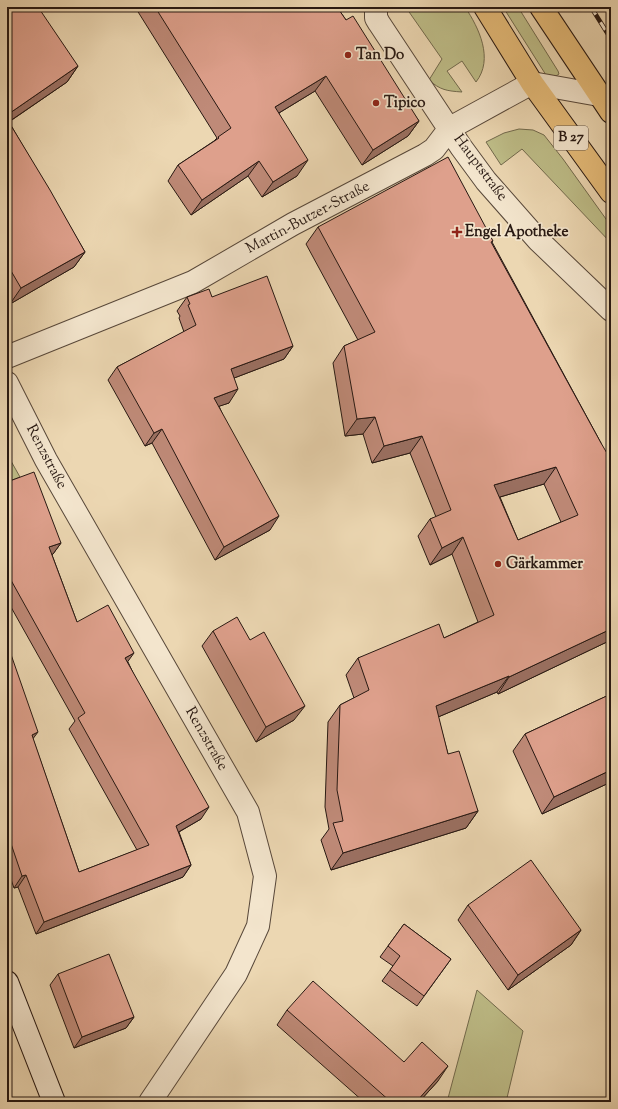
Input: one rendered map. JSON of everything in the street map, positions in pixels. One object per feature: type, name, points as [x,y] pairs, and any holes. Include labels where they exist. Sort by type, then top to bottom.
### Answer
[{"type":"main road","name":"B 27","points":[[485,7],[532,84],[611,192]]},
{"type":"main road","points":[[541,7],[605,104]]},
{"type":"street","name":"Hauptstraße","points":[[376,7],[376,18],[379,23],[450,128],[461,147],[486,181],[538,240],[611,310]]},
{"type":"street","name":"Martin-Butzer-Straße","points":[[7,357],[193,282],[293,224],[425,155],[434,149],[450,128],[532,84]]},
{"type":"street","points":[[532,84],[605,104]]},
{"type":"street","name":"Renzstraße","points":[[7,383],[46,460],[248,812],[265,876],[258,926],[236,974],[150,1102]]},
{"type":"street","points":[[7,982],[54,1102]]},
{"type":"shaded area","points":[[398,7],[465,7],[475,24],[484,54],[484,64],[476,82],[462,61],[447,71],[462,92],[444,89],[429,80],[442,59],[407,9],[401,10]]},
{"type":"shaded area","points":[[503,7],[518,7],[559,74],[556,76],[546,75]]},
{"type":"shaded area","points":[[519,129],[533,130],[544,135],[611,226],[611,243],[522,149],[501,165],[486,142],[504,133]]},
{"type":"shaded area","points":[[7,454],[20,477],[7,482]]},
{"type":"shaded area","points":[[477,990],[523,1031],[506,1102],[447,1102]]},
{"type":"building","points":[[12,7],[38,7],[78,66],[7,115],[7,10]]},
{"type":"building","points":[[155,7],[337,7],[346,20],[353,16],[419,121],[373,150],[326,76],[275,107],[308,160],[273,182],[259,161],[202,200],[178,165],[219,138],[218,137],[231,128]]},
{"type":"building","points":[[7,119],[85,252],[21,288],[7,264]]},
{"type":"building","points":[[448,157],[493,241],[491,242],[611,460],[611,629],[509,677],[436,706],[448,754],[459,751],[478,811],[343,853],[333,823],[343,821],[337,790],[340,705],[369,690],[358,658],[439,624],[444,638],[494,615],[463,537],[442,548],[430,519],[451,510],[422,436],[384,446],[375,417],[357,419],[344,346],[375,332],[318,227]],"holes":[[[556,467],[578,515],[518,540],[494,485]]]},
{"type":"building","points":[[267,276],[293,346],[231,369],[238,389],[214,398],[279,516],[224,547],[162,429],[154,433],[117,367],[196,325],[188,305],[190,304],[187,297],[209,289],[212,297]]},
{"type":"building","points":[[34,472],[61,543],[49,547],[77,622],[108,605],[134,653],[125,658],[209,807],[176,826],[191,865],[44,922],[26,875],[22,876],[7,832],[7,643],[38,732],[32,735],[79,872],[149,845],[78,718],[85,713],[7,573],[7,482]]},
{"type":"building","points":[[237,617],[250,640],[264,632],[305,706],[266,727],[213,631]]},
{"type":"building","points":[[611,694],[611,770],[554,797],[525,734]]},
{"type":"building","points":[[531,860],[581,930],[518,975],[468,905]]},
{"type":"building","points":[[404,924],[451,959],[424,996],[390,970],[400,956],[388,946]]},
{"type":"building","points":[[109,954],[134,1017],[82,1037],[58,974]]},
{"type":"building","points":[[313,981],[404,1062],[422,1042],[448,1066],[416,1102],[391,1102],[287,1010]]},
{"type":"building","points":[[7,1093],[10,1102],[7,1102]]},
{"type":"railway","points":[[591,7],[611,39]]},
{"type":"place","name":"Tan Do","points":[[348,55]]},
{"type":"place","name":"Tipico","points":[[376,103]]},
{"type":"place","name":"Engel Apotheke","points":[[457,232]]},
{"type":"place","name":"Gärkammer","points":[[498,564]]}]
